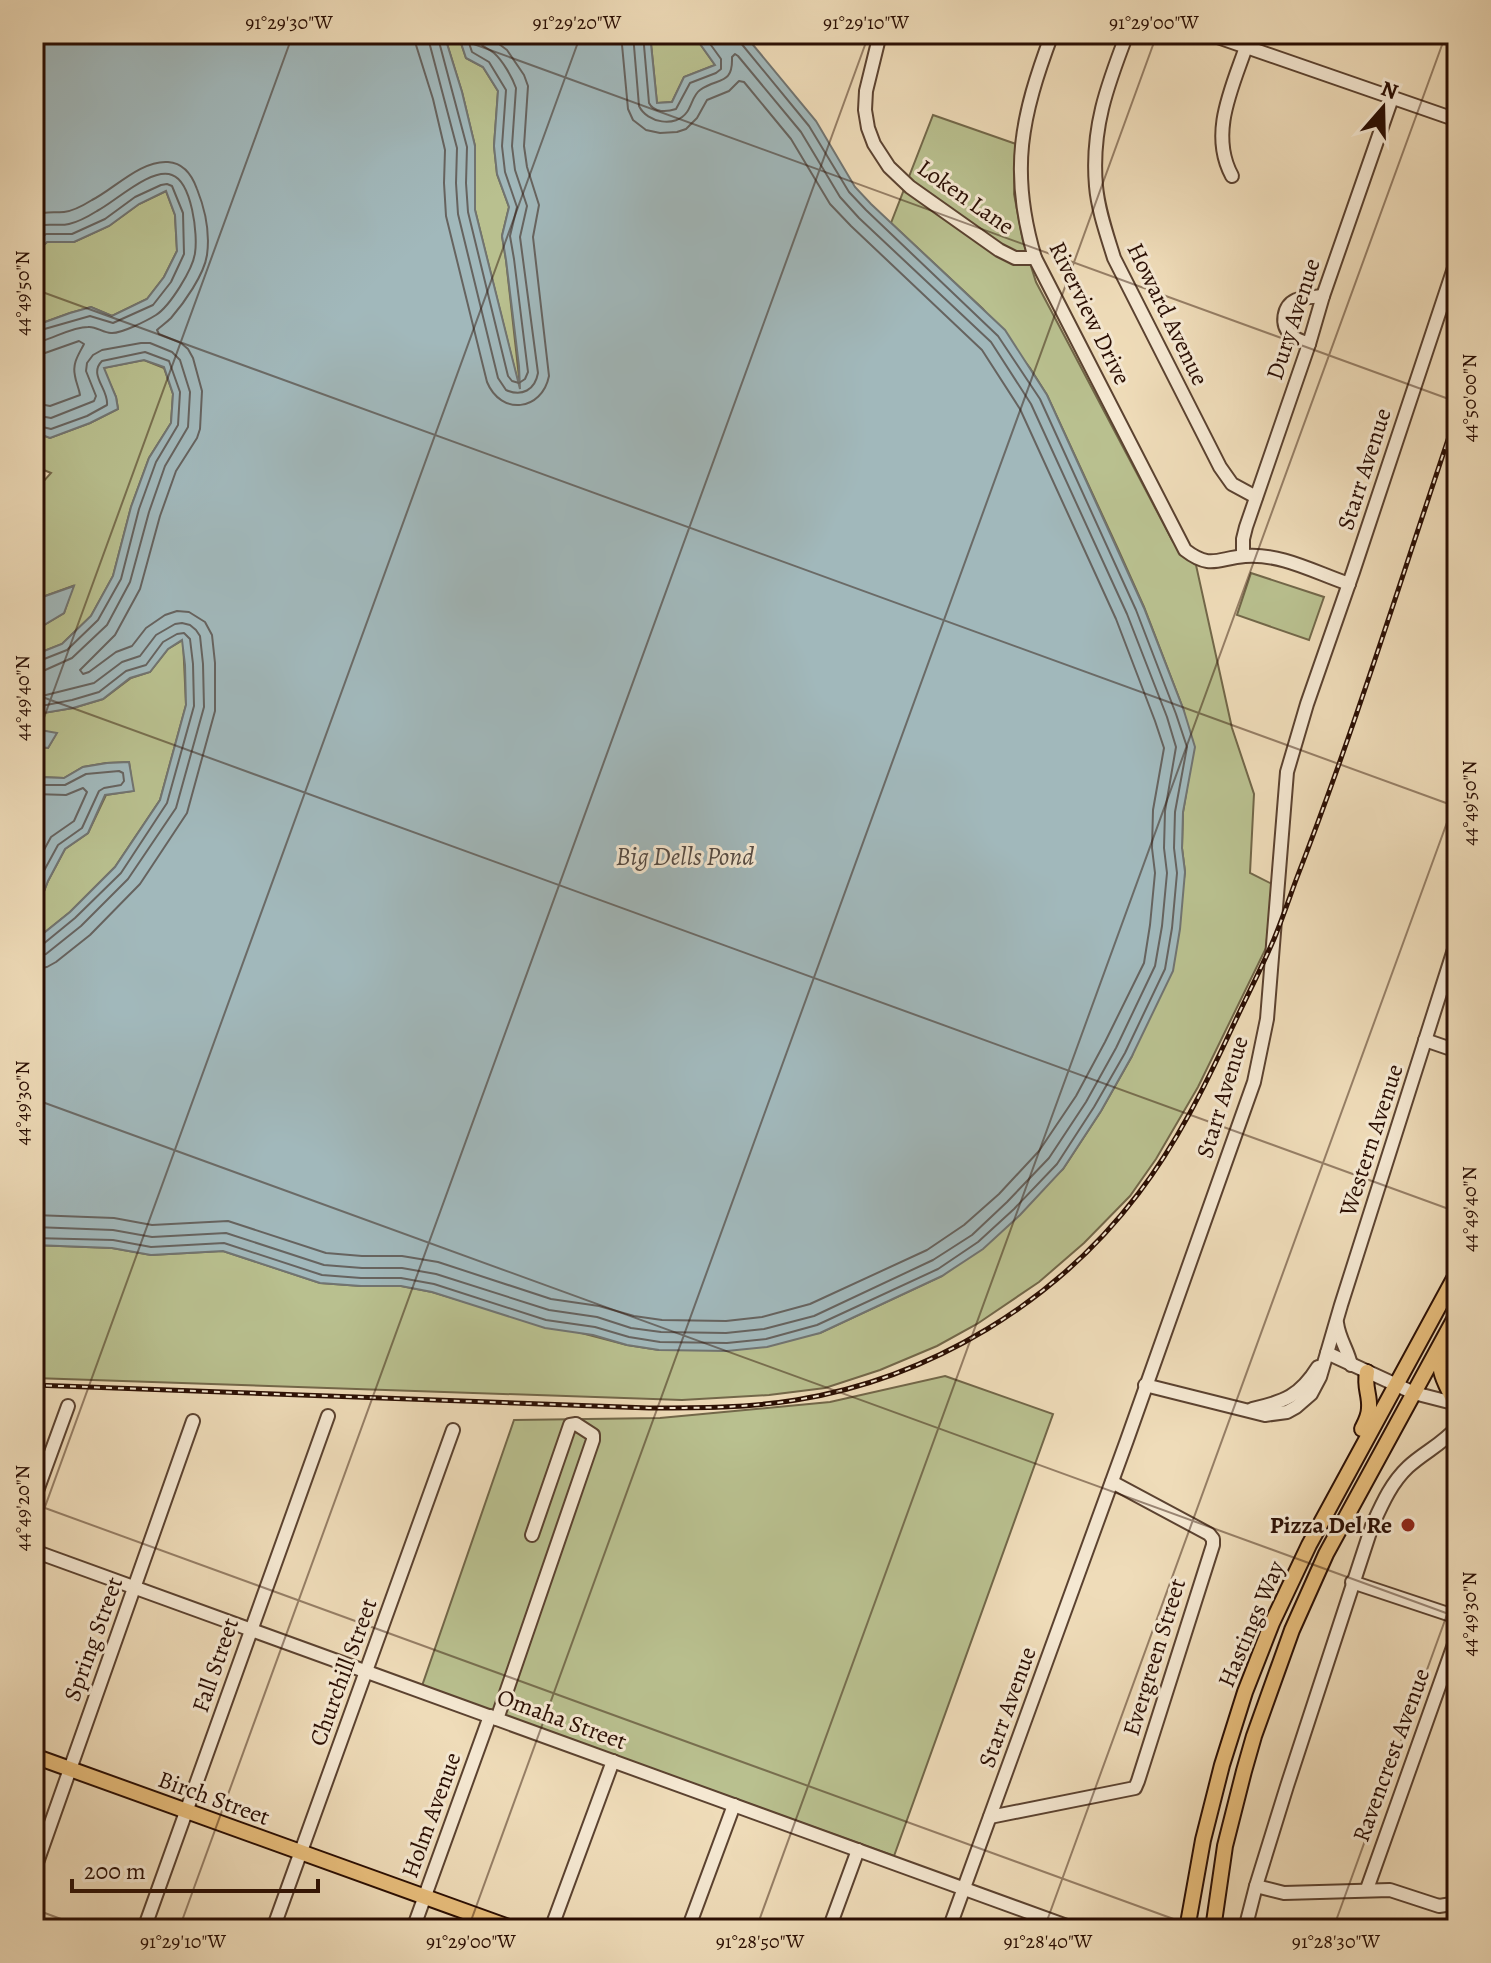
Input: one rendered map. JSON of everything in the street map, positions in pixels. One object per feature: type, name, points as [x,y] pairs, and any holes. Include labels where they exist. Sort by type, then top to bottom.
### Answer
[{"type":"main road","name":"Hastings Way","points":[[1187,1929],[1206,1827],[1237,1716],[1272,1623],[1334,1497],[1457,1273]]},
{"type":"main road","name":"Hastings Way","points":[[1213,1929],[1234,1808],[1279,1664],[1326,1554],[1457,1314]]},
{"type":"main road","points":[[1446,1332],[1439,1360],[1440,1370],[1456,1404]]},
{"type":"main road","points":[[1334,1497],[1369,1413],[1365,1385],[1367,1372]]},
{"type":"main road","name":"Birch Street","points":[[34,1756],[514,1929]]},
{"type":"street","name":"Loken Lane","points":[[880,34],[866,91],[865,110],[874,144],[889,167],[910,187],[999,250],[1015,258],[1035,258]]},
{"type":"street","name":"Riverview Drive","points":[[1052,34],[1034,82],[1021,145],[1022,197],[1035,258],[1185,550],[1205,561],[1217,562],[1243,556]]},
{"type":"street","name":"Howard Avenue","points":[[1127,34],[1112,70],[1096,141],[1096,187],[1104,223],[1114,258],[1220,467],[1232,484],[1256,497]]},
{"type":"street","points":[[1209,34],[1457,120]]},
{"type":"street","points":[[1232,176],[1221,147],[1222,130],[1226,107],[1246,47]]},
{"type":"street","name":"Dury Avenue","points":[[1243,556],[1243,539],[1256,497],[1392,98]]},
{"type":"street","name":"Starr Avenue","points":[[949,1929],[1254,1082],[1267,1019],[1287,772],[1342,581],[1457,259]]},
{"type":"street","points":[[1309,344],[1291,335],[1285,328],[1286,309],[1293,301],[1323,296]]},
{"type":"street","points":[[1243,556],[1272,558],[1342,581]]},
{"type":"street","name":"Western Avenue","points":[[1145,1385],[1249,1410],[1283,1401],[1297,1393],[1314,1375],[1327,1353],[1457,940]]},
{"type":"street","points":[[1425,1040],[1457,1051]]},
{"type":"street","points":[[1337,1320],[1351,1365]]},
{"type":"street","points":[[1327,1353],[1414,1393],[1456,1404]]},
{"type":"street","points":[[34,1499],[68,1406]]},
{"type":"street","name":"Fall Street","points":[[144,1929],[328,1416]]},
{"type":"street","name":"Spring Street","points":[[34,1871],[193,1421]]},
{"type":"street","name":"Holm Avenue","points":[[413,1929],[494,1717],[593,1440],[593,1435],[576,1424],[570,1425],[532,1535]]},
{"type":"street","points":[[1245,1929],[1256,1886],[1372,1526],[1389,1490],[1408,1467],[1440,1444],[1457,1427]]},
{"type":"street","name":"Churchill Street","points":[[273,1929],[453,1430]]},
{"type":"street","name":"Evergreen Street","points":[[990,1817],[1135,1788],[1213,1539],[1112,1482]]},
{"type":"street","name":"Omaha Street","points":[[34,1551],[1073,1929]]},
{"type":"street","points":[[1352,1582],[1457,1617]]},
{"type":"street","name":"Ravencrest Avenue","points":[[1367,1889],[1457,1636]]},
{"type":"street","points":[[551,1929],[613,1761]]},
{"type":"street","points":[[688,1929],[734,1805]]},
{"type":"street","points":[[829,1929],[858,1850]]},
{"type":"street","points":[[1256,1886],[1284,1893],[1390,1890],[1439,1906],[1457,1900]]},
{"type":"green space","points":[[444,34],[458,34],[466,58],[483,67],[498,91],[494,146],[497,174],[509,207],[502,236],[521,395],[475,210],[475,146]]},
{"type":"green space","points":[[650,34],[693,34],[715,65],[684,77],[672,102],[657,103]]},
{"type":"green space","points":[[933,115],[1016,144],[1014,194],[1023,241],[1036,282],[1172,540],[1184,556],[1196,565],[1232,728],[1254,794],[1250,873],[1278,887],[1269,918],[1266,948],[1198,1087],[1156,1159],[1130,1196],[1084,1243],[1039,1282],[977,1324],[937,1346],[880,1370],[825,1388],[682,1400],[34,1378],[34,1245],[112,1248],[151,1255],[223,1251],[320,1283],[401,1286],[432,1292],[627,1345],[659,1350],[820,1333],[942,1276],[1063,1169],[1132,1056],[1183,885],[1183,812],[1187,788],[1184,711],[1144,607],[1047,395],[1030,368],[983,309],[891,223]]},
{"type":"green space","points":[[166,191],[175,215],[177,251],[164,277],[147,299],[112,316],[91,307],[34,326],[34,254],[47,242],[74,242],[109,226],[139,204]]},
{"type":"green space","points":[[144,360],[164,368],[173,394],[171,423],[149,458],[131,507],[113,576],[91,616],[62,644],[34,655],[34,631],[64,613],[73,586],[34,600],[34,486],[51,473],[34,466],[37,449],[34,448],[34,432],[50,438],[118,409],[103,368]]},
{"type":"green space","points":[[1251,573],[1324,597],[1309,640],[1237,615]]},
{"type":"green space","points":[[183,640],[186,705],[160,800],[115,867],[70,912],[34,941],[34,906],[39,904],[65,849],[88,833],[106,795],[133,791],[129,762],[83,767],[64,778],[39,777],[34,762],[34,746],[48,748],[56,734],[40,730],[43,713],[103,699],[131,678],[150,672],[168,649]]},
{"type":"green space","points":[[945,1376],[1053,1414],[894,1856],[422,1686],[514,1420],[660,1418],[830,1402]]},
{"type":"water","name":"Big Dells Pond","points":[[34,34],[444,34],[475,146],[475,210],[520,389],[502,236],[509,207],[497,174],[494,146],[498,91],[483,67],[466,58],[458,34],[650,34],[657,103],[672,102],[684,77],[715,65],[693,34],[744,34],[816,121],[855,187],[1005,330],[1047,395],[1144,608],[1195,747],[1183,812],[1185,872],[1173,971],[1132,1056],[1063,1169],[983,1249],[942,1276],[820,1333],[767,1347],[727,1351],[659,1350],[627,1345],[593,1335],[545,1328],[432,1292],[401,1286],[320,1283],[223,1251],[151,1255],[112,1248],[34,1245],[34,941],[70,912],[115,867],[160,800],[186,705],[182,640],[168,649],[150,672],[130,678],[103,699],[43,713],[40,730],[57,733],[48,748],[34,746],[34,655],[62,644],[91,616],[113,576],[131,507],[149,458],[171,423],[173,394],[164,367],[144,360],[104,368],[118,409],[50,438],[34,432],[34,326],[91,307],[112,316],[147,299],[164,277],[177,251],[175,215],[166,191],[139,204],[109,226],[74,242],[47,242],[34,254]]},
{"type":"water","points":[[74,586],[64,613],[34,631],[34,600]]},
{"type":"water","points":[[34,762],[39,777],[64,778],[83,767],[129,762],[134,791],[105,795],[88,833],[65,849],[39,904],[34,906]]},
{"type":"railway","points":[[34,1385],[649,1408],[759,1405],[846,1389],[895,1374],[942,1354],[1029,1301],[1069,1269],[1138,1194],[1178,1134],[1222,1050],[1274,939],[1318,822],[1457,413]]},
{"type":"place","name":"Pizza Del Re","points":[[1408,1525]]}]
